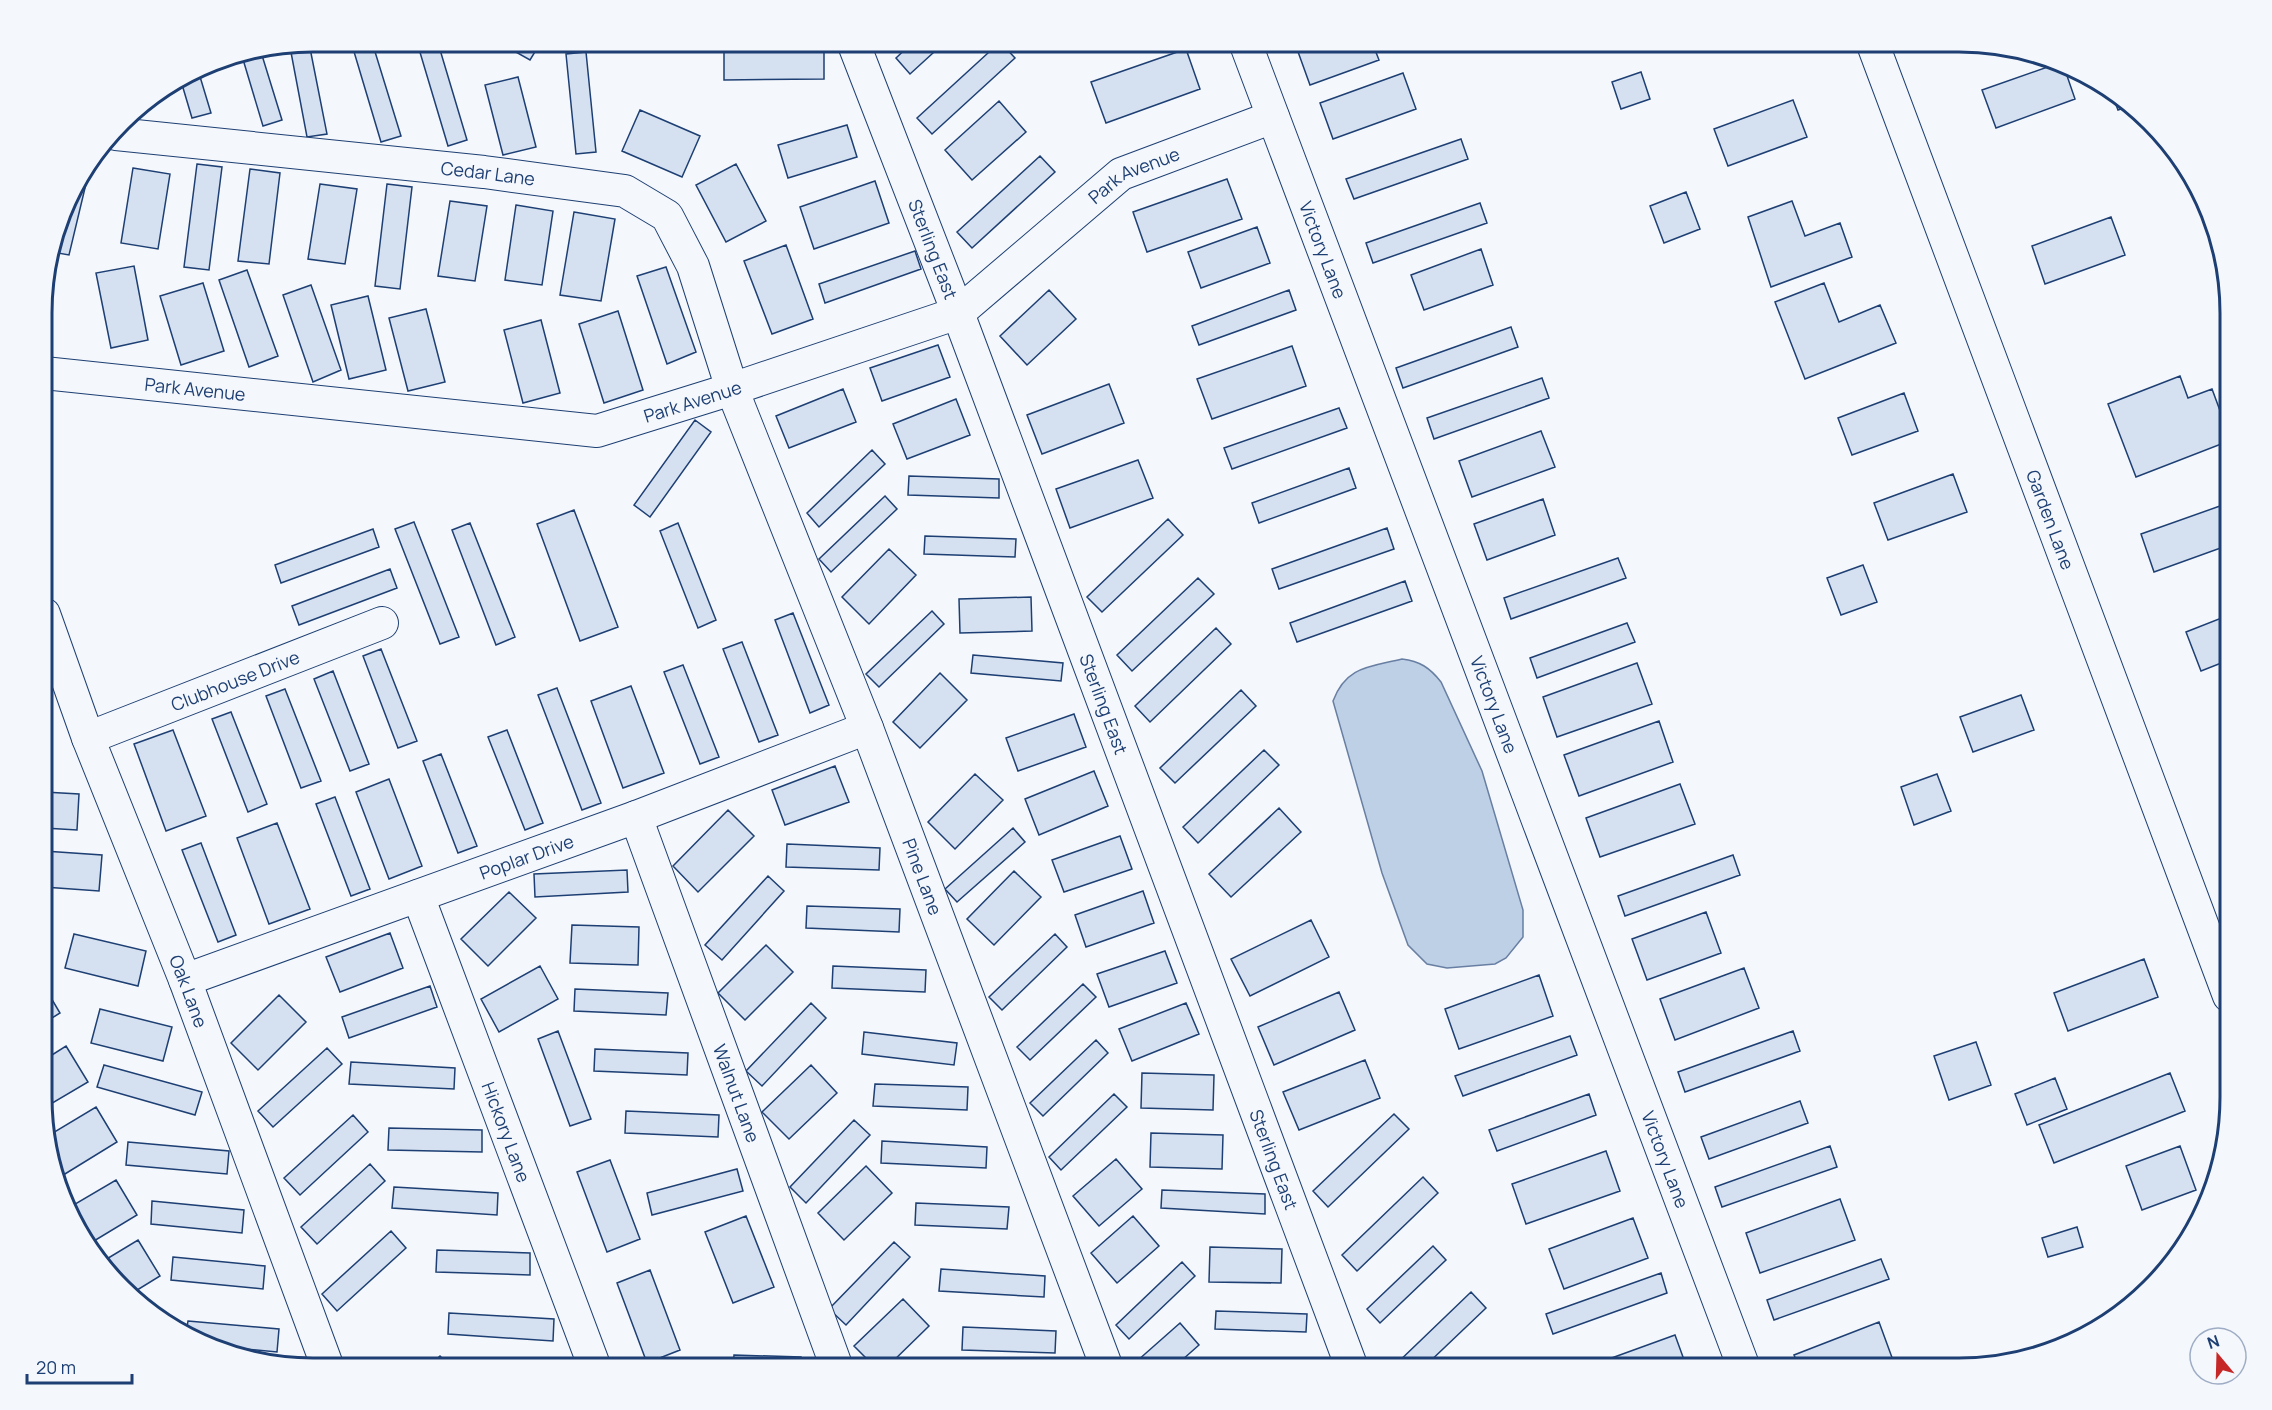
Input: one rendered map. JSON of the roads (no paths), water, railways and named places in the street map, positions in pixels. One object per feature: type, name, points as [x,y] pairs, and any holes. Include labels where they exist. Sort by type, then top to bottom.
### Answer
[{"type":"street","name":"Sterling East","points":[[857,52],[958,313],[1348,1358]]},
{"type":"street","name":"Victory Lane","points":[[1249,52],[1740,1358]]},
{"type":"street","name":"Garden Lane","points":[[1876,52],[2220,972]]},
{"type":"street","name":"Park Avenue","points":[[52,374],[597,430],[732,389],[958,313],[1121,174],[1273,117]]},
{"type":"street","name":"Cedar Lane","points":[[123,135],[484,172],[626,191],[668,216],[693,267],[732,389]]},
{"type":"street","name":"Pine Lane","points":[[732,389],[867,728],[1103,1358]]},
{"type":"street","name":"Clubhouse Drive","points":[[88,738],[382,623]]},
{"type":"street","name":"Oak Lane","points":[[52,637],[88,738],[185,980],[324,1358]]},
{"type":"street","name":"Poplar Drive","points":[[185,980],[636,817],[867,728]]},
{"type":"street","name":"Walnut Lane","points":[[636,817],[833,1358]]},
{"type":"street","name":"Hickory Lane","points":[[418,896],[591,1358]]},
{"type":"water","points":[[1402,659],[1424,666],[1441,682],[1482,771],[1523,910],[1523,937],[1506,958],[1495,964],[1447,968],[1427,964],[1408,945],[1382,873],[1333,701],[1338,689],[1352,674]]}]
